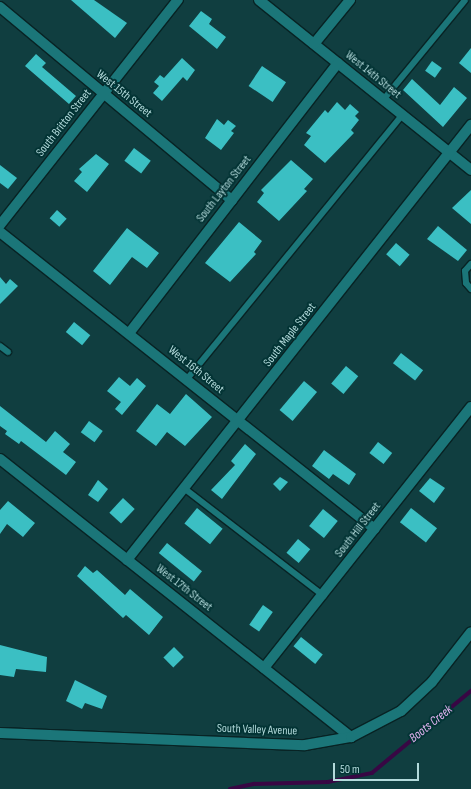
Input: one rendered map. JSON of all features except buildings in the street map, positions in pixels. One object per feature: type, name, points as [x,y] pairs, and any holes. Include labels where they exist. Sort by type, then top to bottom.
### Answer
[{"type":"street","name":"South Britton Street","points":[[0,225],[178,0]]},
{"type":"street","name":"West 14th Street","points":[[259,0],[471,170]]},
{"type":"street","points":[[314,44],[350,0]]},
{"type":"street","name":"West 15th Street","points":[[0,7],[103,95],[232,200]]},
{"type":"street","name":"South Layton Street","points":[[130,332],[338,63]]},
{"type":"street","name":"South Maple Street","points":[[127,560],[239,421],[471,125]]},
{"type":"street","name":"West 16th Street","points":[[0,232],[130,332],[239,421],[375,528]]},
{"type":"street","name":"South Hill Street","points":[[264,668],[324,596],[375,528],[471,407]]},
{"type":"street","name":"West 17th Street","points":[[0,459],[351,737]]},
{"type":"street","name":"South Valley Avenue","points":[[0,733],[305,745],[351,737],[401,711],[432,682],[471,632]]},
{"type":"lane","points":[[383,100],[465,0]]},
{"type":"lane","points":[[188,379],[402,115]]},
{"type":"lane","points":[[471,264],[466,271],[466,283],[471,289]]},
{"type":"lane","points":[[0,346],[8,352]]},
{"type":"lane","points":[[185,489],[324,596]]},
{"type":"waterway","name":"Boots Creek","points":[[230,789],[254,784],[328,782],[372,773],[471,691]]}]
